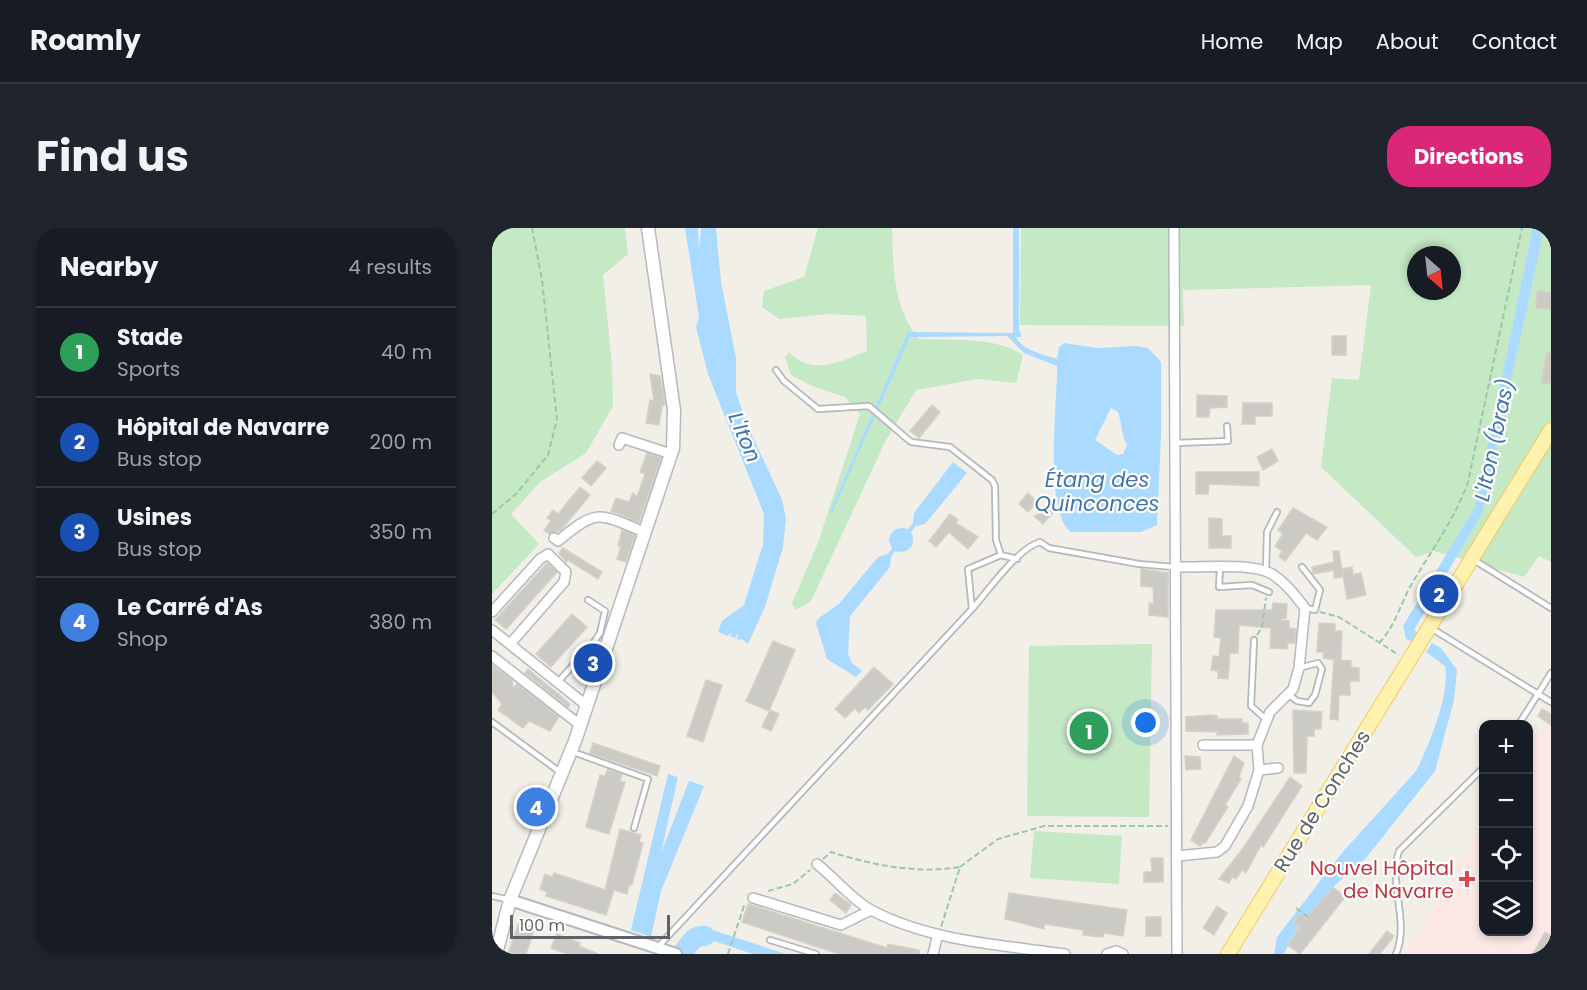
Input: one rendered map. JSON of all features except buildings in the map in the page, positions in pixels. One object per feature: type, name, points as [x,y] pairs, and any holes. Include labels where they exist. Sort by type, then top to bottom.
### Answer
[{"type":"main road","points":[[496,954],[510,900],[571,751],[671,454],[674,410],[648,228]]},
{"type":"main road","points":[[1427,630],[1551,430]]},
{"type":"main road","name":"Rue de Conches","points":[[1228,954],[1427,630]]},
{"type":"street","points":[[1174,228],[1173,443],[1177,954]]},
{"type":"street","points":[[619,446],[622,438],[671,454]]},
{"type":"street","points":[[554,538],[558,541],[591,516],[614,519],[644,532]]},
{"type":"street","points":[[492,612],[540,559],[548,554],[566,572],[564,582],[510,644]]},
{"type":"street","points":[[1175,567],[1246,568],[1266,572],[1290,587],[1310,609],[1293,688],[1270,712],[1257,745],[1259,770],[1248,806],[1225,846],[1217,852],[1177,856]]},
{"type":"street","points":[[492,630],[586,705]]},
{"type":"street","points":[[492,656],[580,725]]},
{"type":"street","points":[[1203,745],[1257,745]]},
{"type":"street","points":[[1259,770],[1278,768]]},
{"type":"street","points":[[817,864],[871,910],[938,934],[1065,954]]},
{"type":"street","points":[[753,898],[842,925],[871,910]]},
{"type":"street","points":[[510,900],[676,954]]},
{"type":"street","points":[[933,954],[938,934]]},
{"type":"street","points":[[1107,954],[1116,951],[1123,954]]},
{"type":"lane","points":[[776,370],[803,399],[818,409],[869,406],[911,442],[943,444],[976,466],[995,486],[996,540],[1001,555]]},
{"type":"lane","points":[[1173,443],[1228,441],[1227,426]]},
{"type":"lane","points":[[1266,572],[1267,532],[1277,512]]},
{"type":"lane","points":[[654,947],[1032,544],[1040,542],[1049,548],[1138,564],[1175,567]]},
{"type":"lane","points":[[972,609],[968,569],[977,563],[1001,555],[1017,558]]},
{"type":"lane","points":[[1472,559],[1551,608]]},
{"type":"lane","points":[[1302,567],[1320,590],[1310,609]]},
{"type":"lane","points":[[1220,568],[1219,587],[1252,585],[1269,592]]},
{"type":"lane","points":[[557,682],[600,633],[605,611],[588,600]]},
{"type":"lane","points":[[1427,630],[1551,702]]},
{"type":"lane","points":[[1254,640],[1251,706],[1267,720]]},
{"type":"lane","points":[[1288,694],[1298,701],[1309,703],[1315,694],[1322,669],[1318,663],[1299,668]]},
{"type":"lane","points":[[1522,720],[1551,673]]},
{"type":"lane","points":[[492,722],[562,774]]},
{"type":"lane","points":[[571,751],[648,779],[650,783],[634,828]]},
{"type":"lane","points":[[1396,954],[1401,943],[1402,928],[1397,897],[1396,860],[1399,851],[1479,772]]},
{"type":"lane","points":[[492,896],[510,900]]},
{"type":"lane","points":[[770,940],[816,954]]},
{"type":"path","points":[[492,514],[517,493],[548,455],[557,419],[542,280],[532,228]]},
{"type":"path","points":[[1379,643],[1389,632],[1412,585],[1449,526],[1468,482],[1522,228]]},
{"type":"path","points":[[1254,640],[1262,627],[1264,602],[1269,592]]},
{"type":"path","points":[[1310,609],[1340,617],[1379,643],[1412,654]]},
{"type":"path","points":[[728,954],[744,904],[757,893],[793,885],[831,852],[872,865],[927,869],[960,867],[998,839],[1044,826],[1176,826]]},
{"type":"path","points":[[938,934],[960,867]]},
{"type":"path","points":[[1296,908],[1308,917]]},
{"type":"shaded area","name":"Nouvel Hôpital de Navarre","points":[[1551,716],[1551,954],[1405,954],[1479,833],[1479,936],[1533,936],[1533,746]]},
{"type":"green space","points":[[492,228],[625,228],[628,254],[603,275],[612,366],[613,406],[586,453],[540,482],[511,514],[539,544],[492,594]]},
{"type":"green space","points":[[818,228],[892,228],[894,272],[899,301],[910,327],[919,339],[986,342],[1012,349],[1023,355],[1016,383],[977,379],[916,390],[885,442],[811,601],[796,610],[792,603],[818,543],[860,414],[845,397],[812,386],[791,375],[785,357],[789,352],[807,364],[827,365],[867,351],[866,316],[828,314],[779,319],[762,307],[764,291],[804,277]]},
{"type":"green space","points":[[1021,228],[1551,228],[1551,562],[1539,556],[1524,577],[1434,551],[1416,557],[1321,467],[1332,378],[1359,380],[1371,285],[1183,290],[1184,326],[1020,325]]},
{"type":"green space","points":[[1152,644],[1149,817],[1027,816],[1029,646]]},
{"type":"green space","points":[[1034,831],[1122,836],[1119,884],[1030,878]]},
{"type":"water","name":"L'Iton","points":[[685,228],[698,228],[699,250],[701,228],[716,228],[721,282],[736,358],[736,392],[746,422],[782,500],[786,518],[783,547],[765,607],[748,644],[742,639],[737,640],[738,632],[735,638],[730,636],[733,630],[728,636],[718,632],[722,621],[744,605],[763,544],[764,514],[708,374],[696,327],[699,317]]},
{"type":"water","name":"Étang des Quinconces","points":[[1013,228],[1019,228],[1019,332],[1021,337],[1016,337],[1023,346],[1057,359],[1059,347],[1064,343],[1097,348],[1136,346],[1148,348],[1161,362],[1161,436],[1157,525],[1141,532],[1071,532],[1062,521],[1057,502],[1054,454],[1057,366],[1024,353],[1007,336],[910,337],[832,513],[830,512],[908,332],[1013,333]],"holes":[[[1111,408],[1118,412],[1127,445],[1123,454],[1117,455],[1095,440]]]},
{"type":"water","points":[[1533,228],[1543,228],[1540,248],[1482,513],[1414,630],[1419,634],[1413,642],[1406,639],[1403,626],[1475,507]]},
{"type":"water","points":[[953,462],[967,473],[925,524],[916,526],[911,532],[913,541],[908,550],[895,551],[891,557],[890,567],[850,616],[848,654],[852,663],[862,671],[856,677],[827,659],[816,623],[819,618],[839,604],[878,557],[887,554],[892,549],[889,540],[893,531],[908,529],[913,523],[914,513]]},
{"type":"water","points":[[1432,643],[1441,648],[1457,670],[1454,700],[1435,771],[1366,858],[1333,887],[1291,939],[1284,954],[1274,954],[1277,937],[1341,854],[1416,771],[1432,735],[1445,690],[1445,666],[1426,652]]},
{"type":"water","points":[[668,774],[678,777],[661,853],[689,781],[704,786],[661,891],[651,937],[631,930]]},
{"type":"water","points":[[700,926],[786,954],[753,954],[708,939],[696,944],[693,949],[682,947],[686,936]]},
{"type":"waterway","name":"L'Iton (bras)","points":[[682,954],[694,939],[705,936]]},
{"type":"place","name":"Hôpital de Navarre","points":[[1439,594]]},
{"type":"place","name":"Usines","points":[[593,663]]},
{"type":"place","name":"Stade","points":[[1089,731]]},
{"type":"place","name":"Le Carré d'As","points":[[536,807]]},
{"type":"place","name":"Nouvel Hôpital de Navarre","points":[[1467,879]]}]
